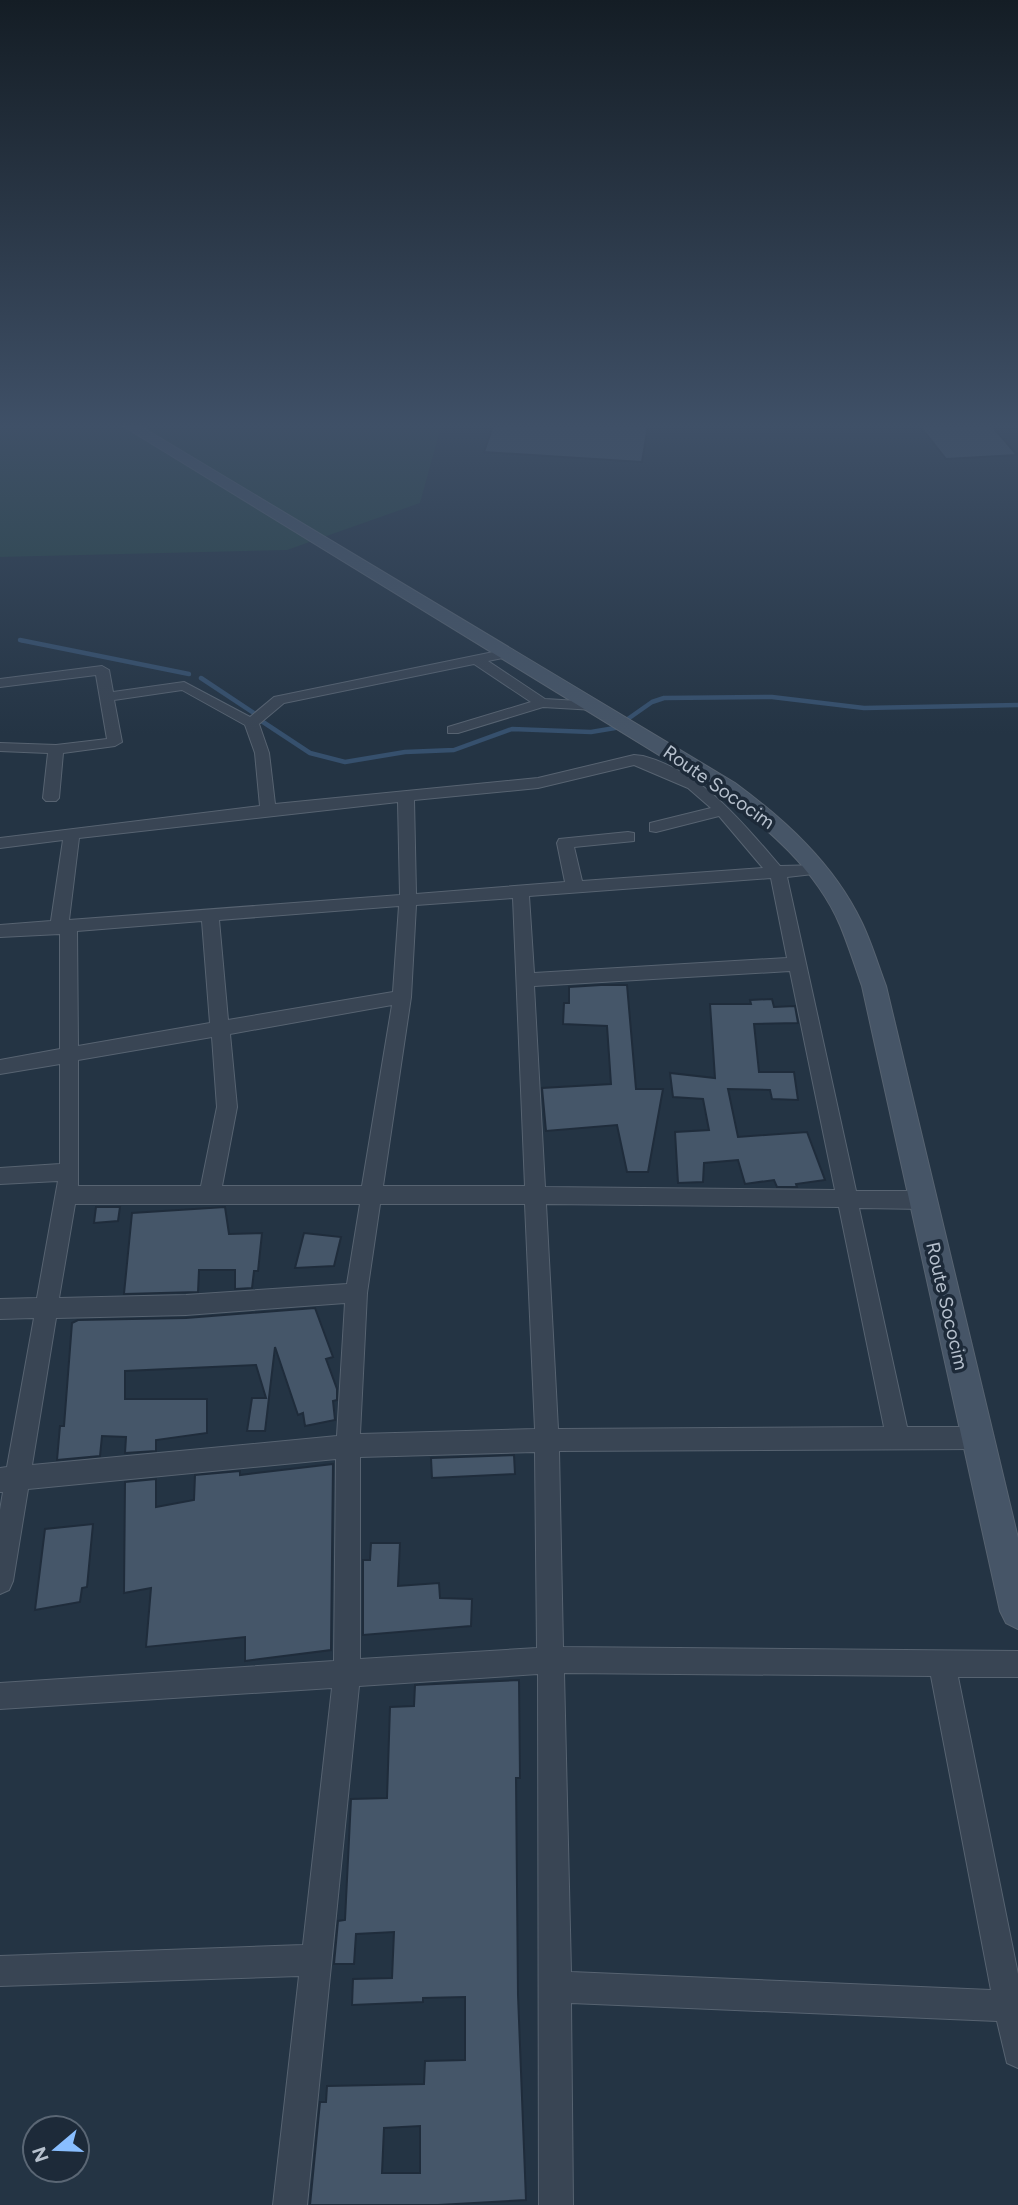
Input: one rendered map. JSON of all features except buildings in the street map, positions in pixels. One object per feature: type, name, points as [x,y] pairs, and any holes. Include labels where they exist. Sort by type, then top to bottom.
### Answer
[{"type":"street","name":"Route Sococim","points":[[301,529],[623,723],[760,811],[791,839],[816,869],[850,922],[874,986],[886,1028],[1018,1611]]},
{"type":"street","points":[[251,723],[279,699],[508,653]]},
{"type":"street","points":[[477,660],[542,703]]},
{"type":"street","points":[[0,683],[102,670],[114,743],[56,749],[0,747]]},
{"type":"street","points":[[105,698],[184,686],[251,723],[262,752],[268,810]]},
{"type":"street","points":[[453,730],[542,703],[595,706]]},
{"type":"street","points":[[51,798],[56,749]]},
{"type":"street","points":[[0,843],[268,810],[406,799],[538,783],[638,760],[693,785],[723,810],[778,874],[898,1438]]},
{"type":"street","points":[[290,2205],[346,1672],[348,1446],[356,1293],[402,997],[408,902],[406,799]]},
{"type":"street","points":[[656,827],[723,810]]},
{"type":"street","points":[[0,1580],[9,1479],[47,1306],[68,1183],[69,1057],[63,928],[72,833]]},
{"type":"street","points":[[575,889],[565,843],[628,837]]},
{"type":"street","points":[[0,931],[521,894],[816,869]]},
{"type":"street","points":[[521,894],[547,1440],[556,1987],[556,2205]]},
{"type":"street","points":[[210,916],[227,1107],[210,1194]]},
{"type":"street","points":[[524,980],[798,964]]},
{"type":"street","points":[[0,1067],[402,997]]},
{"type":"street","points":[[0,1176],[210,1194],[923,1200]]},
{"type":"street","points":[[0,1309],[47,1306],[186,1306],[356,1293]]},
{"type":"street","points":[[9,1479],[348,1446],[547,1440],[978,1438]]},
{"type":"street","points":[[0,1696],[552,1660],[1018,1664]]},
{"type":"street","points":[[943,1663],[1014,2007],[1018,2052]]},
{"type":"street","points":[[0,1971],[316,1960]]},
{"type":"street","points":[[556,1987],[1014,2007]]},
{"type":"green space","points":[[0,529],[347,529],[287,550],[0,557]]},
{"type":"waterway","points":[[23,641],[20,640],[189,674]]},
{"type":"waterway","points":[[201,678],[257,715]]},
{"type":"waterway","points":[[263,722],[310,753],[345,762],[405,752],[454,750],[512,729],[591,732],[615,728],[652,702],[664,698],[772,697],[864,708],[1018,705]]}]
